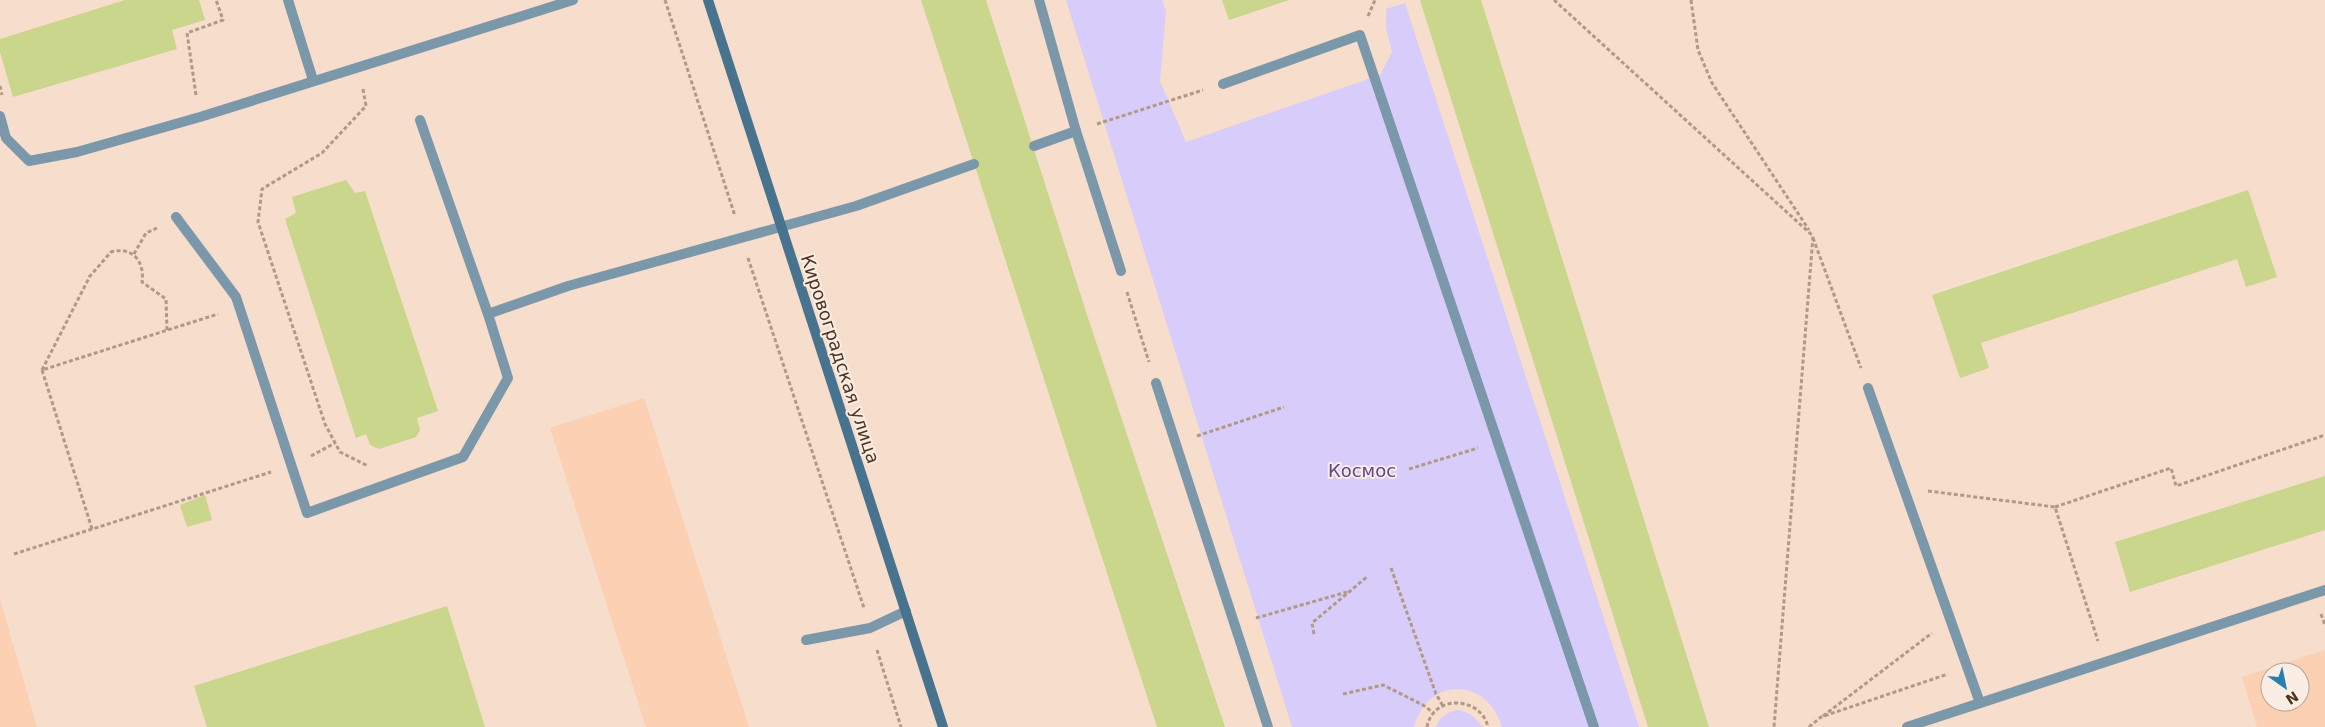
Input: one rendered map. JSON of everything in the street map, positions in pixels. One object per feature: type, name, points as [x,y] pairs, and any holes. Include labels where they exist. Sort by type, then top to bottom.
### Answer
[{"type":"street","name":"Кировоградская улица","points":[[708,0],[943,727]]},
{"type":"lane","points":[[288,0],[313,80]]},
{"type":"lane","points":[[0,116],[6,138],[29,161],[77,152],[200,117],[573,0]]},
{"type":"lane","points":[[1040,0],[1076,131],[1121,271]]},
{"type":"lane","points":[[1223,84],[1360,35],[1594,727]]},
{"type":"lane","points":[[176,218],[236,298],[307,514],[462,457],[508,378],[488,314],[420,120]]},
{"type":"lane","points":[[1034,146],[1076,131]]},
{"type":"lane","points":[[488,314],[568,286],[856,206],[974,164]]},
{"type":"lane","points":[[1156,383],[1268,727]]},
{"type":"lane","points":[[1868,388],[1980,703]]},
{"type":"lane","points":[[1907,727],[2325,590]]},
{"type":"lane","points":[[806,640],[870,628],[906,611]]},
{"type":"path","points":[[200,117],[187,33],[223,20],[216,0]]},
{"type":"path","points":[[666,0],[901,727]]},
{"type":"path","points":[[1554,0],[1813,236]]},
{"type":"path","points":[[1691,0],[1698,50],[1712,83],[1813,236],[1868,388]]},
{"type":"path","points":[[1076,131],[1223,84]]},
{"type":"path","points":[[0,86],[6,104]]},
{"type":"path","points":[[366,106],[322,153],[262,189],[258,222],[325,424],[340,452],[373,469]]},
{"type":"path","points":[[134,254],[146,233],[176,218]]},
{"type":"path","points":[[1774,727],[1813,236]]},
{"type":"path","points":[[92,529],[42,370],[90,276],[104,257],[111,252],[119,250],[134,254],[141,263],[142,282],[166,299],[167,331]]},
{"type":"path","points":[[1121,271],[1156,383]]},
{"type":"path","points":[[42,370],[239,307]]},
{"type":"path","points":[[1176,444],[1284,407]]},
{"type":"path","points":[[1902,488],[2055,507],[2171,468],[2176,486],[2325,435]]},
{"type":"path","points":[[1409,469],[1498,442]]},
{"type":"path","points":[[14,554],[292,465],[335,443]]},
{"type":"path","points":[[2055,507],[2105,662]]},
{"type":"path","points":[[1391,568],[1436,694],[1443,706]]},
{"type":"path","points":[[1314,634],[1312,623],[1368,576]]},
{"type":"path","points":[[1234,624],[1347,592]]},
{"type":"path","points":[[1809,727],[1950,619]]},
{"type":"path","points":[[1821,718],[1967,667]]},
{"type":"path","points":[[1343,694],[1383,684],[1423,705],[1434,713]]},
{"type":"path","points":[[1428,727],[1434,713],[1452,702],[1470,705],[1484,716],[1488,727]]},
{"type":"shaded area","points":[[644,398],[749,727],[646,727],[550,428]]},
{"type":"shaded area","points":[[0,599],[37,727],[0,727]]},
{"type":"shaded area","points":[[2325,650],[2325,727],[2257,727],[2242,677],[2260,671],[2260,712],[2310,712],[2310,662],[2288,662]]},
{"type":"green space","name":"Космос","points":[[1066,0],[1162,0],[1166,11],[1160,81],[1186,142],[1380,75],[1392,52],[1386,28],[1386,9],[1405,3],[1639,727],[1502,727],[1494,711],[1484,699],[1471,692],[1458,689],[1444,691],[1432,698],[1421,710],[1414,727],[1292,727]]},
{"type":"green space","points":[[1457,710],[1471,715],[1482,727],[1436,727],[1444,716]]},
{"type":"building","points":[[125,0],[199,0],[205,20],[172,30],[177,49],[13,97],[0,52],[0,39]]},
{"type":"building","points":[[921,0],[986,0],[1090,324],[1225,727],[1157,727]]},
{"type":"building","points":[[1222,0],[1289,0],[1229,20]]},
{"type":"building","points":[[1420,0],[1481,0],[1709,727],[1648,727]]},
{"type":"building","points":[[346,180],[355,193],[365,191],[438,411],[417,418],[420,430],[416,437],[379,449],[370,445],[366,434],[356,438],[285,219],[296,213],[292,197]]},
{"type":"building","points":[[2248,190],[2277,277],[2246,287],[2237,259],[1981,343],[1989,368],[1960,378],[1932,295]]},
{"type":"building","points":[[2325,476],[2325,530],[2130,592],[2115,542]]},
{"type":"building","points":[[205,495],[212,520],[187,527],[180,505]]},
{"type":"building","points":[[447,606],[485,727],[207,727],[194,686]]}]
